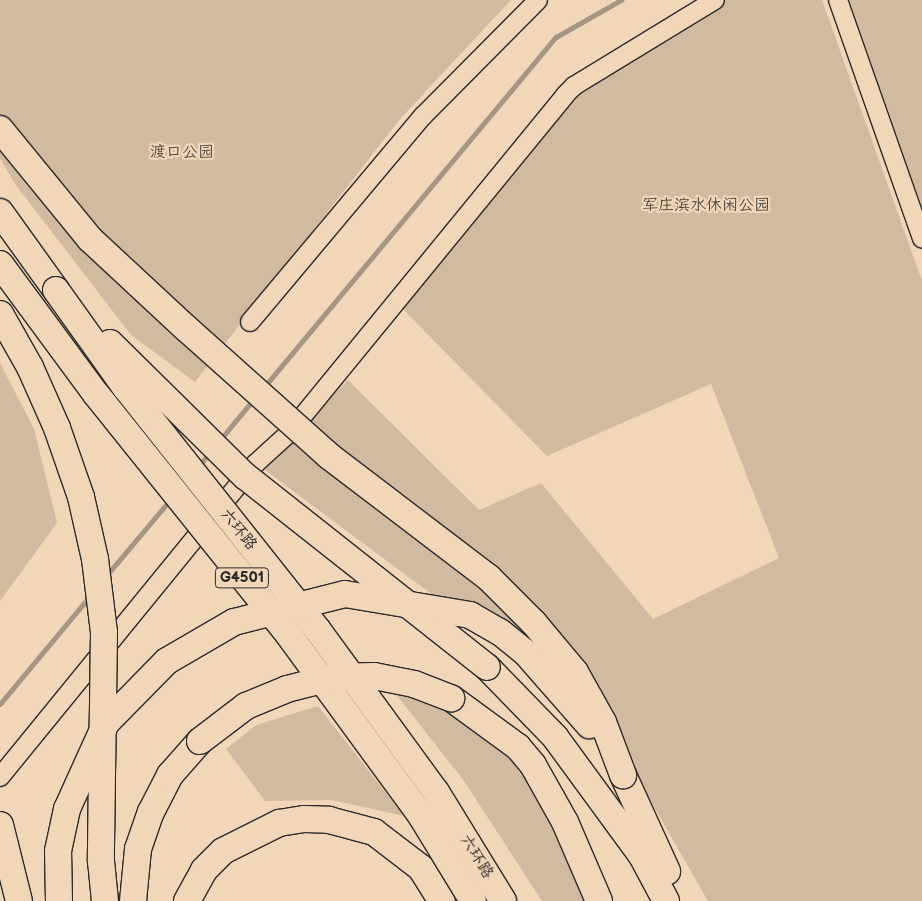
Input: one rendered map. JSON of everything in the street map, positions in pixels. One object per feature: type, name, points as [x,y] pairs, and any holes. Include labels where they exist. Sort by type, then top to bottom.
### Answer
[{"type":"highway","points":[[0,129],[90,239],[329,456],[488,577],[534,623],[575,672],[603,722],[623,775],[681,901]]},
{"type":"highway","name":"六环路","points":[[0,212],[126,388],[317,629],[436,792],[503,901]]},
{"type":"highway","name":"六环路","points":[[0,264],[96,394],[289,635],[422,817],[474,901]]},
{"type":"highway","points":[[56,290],[245,476],[487,667],[521,698],[571,758],[642,856],[666,901]]},
{"type":"highway","points":[[0,314],[30,366],[57,428],[81,497],[95,559],[104,632],[101,861],[106,901]]},
{"type":"highway","points":[[59,901],[58,851],[67,809],[106,723],[167,661],[234,622],[293,604],[345,594],[470,615],[500,632],[561,688],[623,775]]},
{"type":"highway","points":[[133,901],[138,848],[151,812],[170,775],[200,741],[246,706],[287,689],[334,677],[374,676],[414,684],[451,698],[518,747],[545,784],[598,901]]},
{"type":"highway","points":[[187,901],[204,870],[223,851],[279,823],[305,819],[329,820],[374,832],[421,868],[442,901]]},
{"type":"highway","points":[[0,825],[19,901]]},
{"type":"street","points":[[250,322],[423,116],[538,0]]},
{"type":"street","points":[[0,777],[255,464],[288,434],[574,86],[715,0]]},
{"type":"street","points":[[838,0],[922,239]]},
{"type":"green space","name":"渡口公园","points":[[0,0],[511,0],[400,119],[195,382],[131,335],[15,184],[0,158]]},
{"type":"green space","name":"军庄滨水休闲公园","points":[[700,0],[822,0],[922,281],[922,901],[708,901],[623,753],[477,628],[261,467],[348,380],[479,510],[541,483],[653,619],[779,558],[711,384],[547,456],[393,299],[564,83]]},
{"type":"green space","points":[[847,0],[922,0],[922,211],[856,22]]},
{"type":"green space","points":[[0,363],[34,429],[57,523],[0,601]]},
{"type":"green space","points":[[409,690],[529,751],[602,901],[542,901],[464,781],[395,693]]},
{"type":"green space","points":[[318,706],[404,816],[332,800],[265,801],[226,749],[256,725]]},
{"type":"waterway","points":[[265,386],[556,37],[621,0]]},
{"type":"waterway","points":[[220,440],[253,400]]},
{"type":"waterway","points":[[198,467],[210,452]]},
{"type":"waterway","points":[[106,576],[170,500]]},
{"type":"waterway","points":[[0,704],[90,596]]}]
